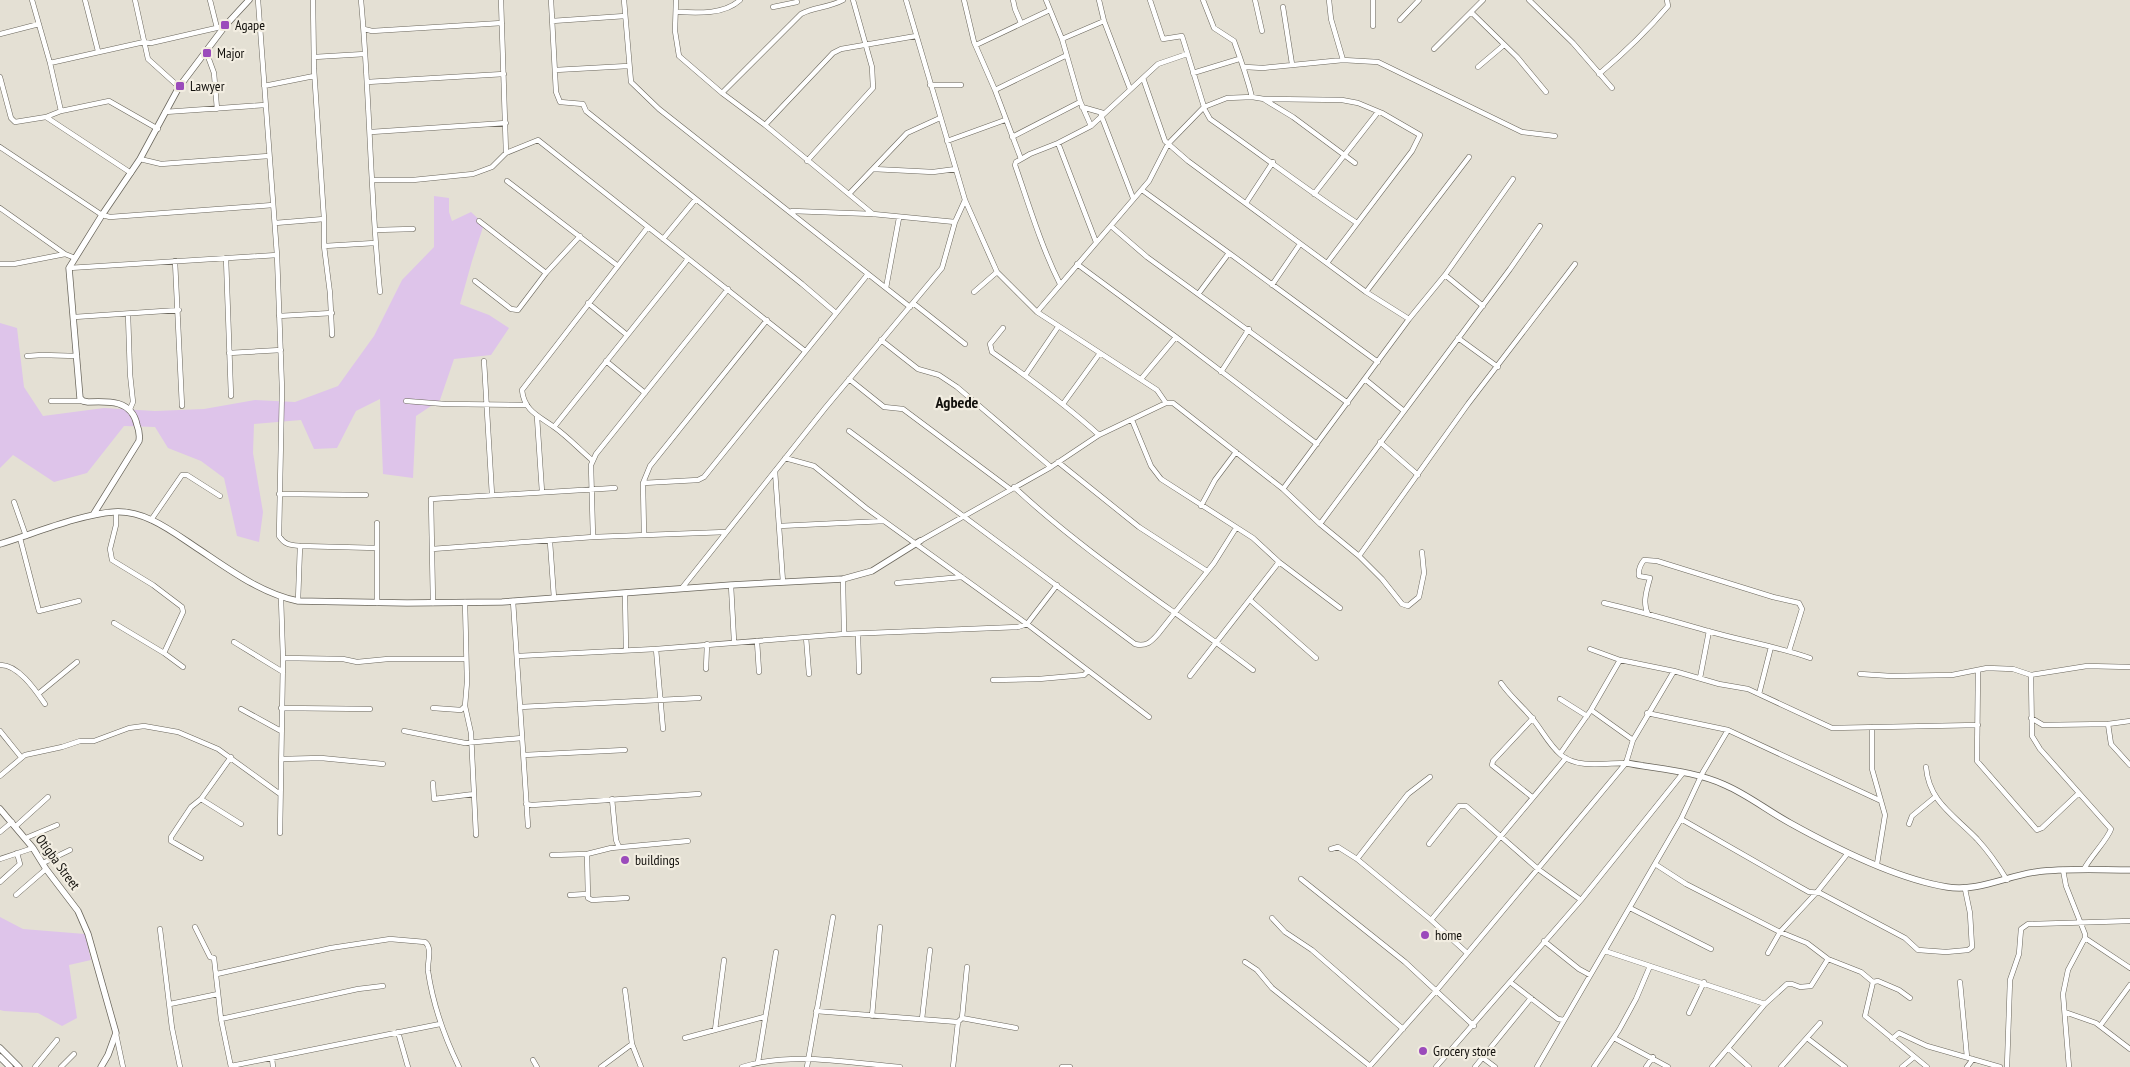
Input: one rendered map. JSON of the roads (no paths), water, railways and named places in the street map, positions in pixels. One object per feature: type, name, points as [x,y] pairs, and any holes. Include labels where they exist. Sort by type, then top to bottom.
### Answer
[{"type":"street","points":[[32,0],[50,63],[60,111]]},
{"type":"street","points":[[84,0],[98,51]]},
{"type":"street","points":[[135,0],[150,63],[179,87]]},
{"type":"street","points":[[210,0],[217,28]]},
{"type":"street","points":[[83,401],[79,392],[69,268],[140,159],[158,129],[179,87],[225,26],[249,0]]},
{"type":"street","points":[[258,0],[277,255],[282,407],[279,494],[280,536],[283,542],[289,545],[377,548]]},
{"type":"street","points":[[312,0],[314,76],[324,219],[324,246],[332,314],[332,335]]},
{"type":"street","points":[[361,0],[371,132],[375,243],[380,292]]},
{"type":"street","points":[[501,0],[506,153]]},
{"type":"street","points":[[551,0],[554,70],[556,92],[560,102],[583,104],[586,111],[836,313]]},
{"type":"street","points":[[624,0],[628,66],[631,82],[659,109],[910,307]]},
{"type":"street","points":[[676,0],[675,30],[679,56],[722,93],[765,125],[873,214]]},
{"type":"street","points":[[676,12],[698,13],[729,8],[740,0]]},
{"type":"street","points":[[722,93],[801,14],[807,10],[830,7],[843,0]]},
{"type":"street","points":[[807,161],[873,88],[872,67],[853,0]]},
{"type":"street","points":[[906,0],[965,200],[997,272],[1037,312],[1157,390],[1166,403]]},
{"type":"street","points":[[964,0],[976,45],[1021,158]]},
{"type":"street","points":[[1013,0],[1021,23]]},
{"type":"street","points":[[1046,0],[1062,39],[1065,56],[1090,126]]},
{"type":"street","points":[[1099,0],[1104,22],[1130,89]]},
{"type":"street","points":[[1150,0],[1163,39],[1182,36],[1204,106],[1210,118],[1357,223]]},
{"type":"street","points":[[1204,0],[1212,25],[1234,41],[1239,59],[1245,67],[1252,97]]},
{"type":"street","points":[[1255,0],[1262,31]]},
{"type":"street","points":[[1329,0],[1333,26],[1343,60]]},
{"type":"street","points":[[1373,0],[1373,26]]},
{"type":"street","points":[[1400,20],[1419,0]]},
{"type":"street","points":[[1434,49],[1483,0]]},
{"type":"street","points":[[1529,0],[1573,43],[1612,88]]},
{"type":"street","points":[[1599,74],[1656,20],[1668,6],[1667,0]]},
{"type":"street","points":[[773,7],[796,1],[801,14]]},
{"type":"street","points":[[1283,7],[1292,64]]},
{"type":"street","points":[[976,45],[1050,10]]},
{"type":"street","points":[[1471,12],[1517,57],[1546,92]]},
{"type":"street","points":[[552,21],[625,16]]},
{"type":"street","points":[[1062,39],[1104,22]]},
{"type":"street","points":[[364,29],[502,23]]},
{"type":"street","points":[[0,34],[39,24]]},
{"type":"street","points":[[50,63],[144,42],[151,44],[225,26]]},
{"type":"street","points":[[364,36],[372,30]]},
{"type":"street","points":[[765,125],[833,53],[841,49],[916,36]]},
{"type":"street","points":[[1478,67],[1504,45]]},
{"type":"street","points":[[206,51],[214,73],[217,109]]},
{"type":"street","points":[[314,57],[365,54]]},
{"type":"street","points":[[1060,284],[1050,263],[1015,165],[1021,158],[1058,143],[1090,126],[1158,64],[1187,54]]},
{"type":"street","points":[[995,90],[1065,56]]},
{"type":"street","points":[[1194,74],[1239,59]]},
{"type":"street","points":[[1245,67],[1263,68],[1343,60],[1378,62],[1522,132],[1555,136]]},
{"type":"street","points":[[554,70],[628,66]]},
{"type":"street","points":[[367,82],[504,74]]},
{"type":"street","points":[[264,86],[314,76]]},
{"type":"street","points":[[0,77],[11,118],[15,122],[46,117],[60,111],[109,101],[158,129]]},
{"type":"street","points":[[1143,78],[1160,131],[1168,144],[1366,292],[1409,319]]},
{"type":"street","points":[[930,85],[961,85]]},
{"type":"street","points":[[1037,312],[1133,198],[1142,190],[1153,174],[1168,144],[1204,106],[1228,98],[1342,100],[1358,103],[1421,136],[1327,263]]},
{"type":"street","points":[[1264,99],[1293,117],[1355,163]]},
{"type":"street","points":[[165,112],[265,105]]},
{"type":"street","points":[[1012,137],[1081,105],[1102,114],[1133,198]]},
{"type":"street","points":[[1314,194],[1378,112]]},
{"type":"street","points":[[46,117],[131,173]]},
{"type":"street","points":[[849,194],[907,133],[940,118]]},
{"type":"street","points":[[947,141],[1006,120]]},
{"type":"street","points":[[371,132],[506,122]]},
{"type":"street","points":[[372,180],[413,180],[473,174],[492,167],[506,153],[538,140],[805,351]]},
{"type":"street","points":[[1058,143],[1096,242]]},
{"type":"street","points":[[0,147],[102,215],[110,217],[273,205]]},
{"type":"street","points":[[140,159],[161,164],[269,156]]},
{"type":"street","points":[[1366,292],[1469,157]]},
{"type":"street","points":[[1246,203],[1273,162]]},
{"type":"street","points":[[873,169],[933,172],[956,169]]},
{"type":"street","points":[[1283,489],[1366,380],[1409,319],[1445,275],[1512,179]]},
{"type":"street","points":[[506,181],[618,266]]},
{"type":"street","points":[[1142,190],[1378,362]]},
{"type":"street","points":[[663,239],[695,200]]},
{"type":"street","points":[[682,588],[774,471],[942,268],[955,222],[965,200]]},
{"type":"street","points":[[0,208],[65,254],[75,258]]},
{"type":"street","points":[[790,211],[873,214],[955,222]]},
{"type":"street","points":[[886,288],[899,218]]},
{"type":"street","points":[[274,223],[324,219]]},
{"type":"street","points":[[479,221],[546,274]]},
{"type":"street","points":[[1111,226],[1148,257],[1348,403]]},
{"type":"street","points":[[1320,524],[1483,306],[1540,226]]},
{"type":"street","points":[[592,460],[554,427],[537,417],[527,404],[522,392],[523,386],[648,227]]},
{"type":"street","points":[[375,230],[413,229]]},
{"type":"street","points":[[475,281],[515,311],[520,308],[546,274],[580,236]]},
{"type":"street","points":[[324,246],[375,243]]},
{"type":"street","points":[[1272,285],[1300,244]]},
{"type":"street","points":[[1199,293],[1230,253]]},
{"type":"street","points":[[0,264],[14,264],[65,254]]},
{"type":"street","points":[[69,268],[277,255]]},
{"type":"street","points":[[226,258],[231,396]]},
{"type":"street","points":[[554,427],[688,259]]},
{"type":"street","points":[[175,261],[179,310],[182,406]]},
{"type":"street","points":[[1077,264],[1317,444]]},
{"type":"street","points":[[1359,556],[1468,404],[1575,264]]},
{"type":"street","points":[[974,292],[997,272]]},
{"type":"street","points":[[643,483],[698,480],[704,477],[868,274]]},
{"type":"street","points":[[1445,275],[1483,306]]},
{"type":"street","points":[[593,538],[592,460],[728,289]]},
{"type":"street","points":[[588,303],[627,335]]},
{"type":"street","points":[[913,303],[965,344]]},
{"type":"street","points":[[74,317],[179,310]]},
{"type":"street","points":[[128,314],[133,402],[130,409]]},
{"type":"street","points":[[279,316],[332,314]]},
{"type":"street","points":[[644,535],[643,483],[650,466],[767,320]]},
{"type":"street","points":[[1026,374],[1058,327]]},
{"type":"street","points":[[1003,328],[990,344],[990,350],[1026,374],[1099,435]]},
{"type":"street","points":[[1221,372],[1249,329]]},
{"type":"street","points":[[1141,379],[1176,337]]},
{"type":"street","points":[[1458,338],[1498,367]]},
{"type":"street","points":[[881,340],[918,369],[939,374],[971,397],[1051,467]]},
{"type":"street","points":[[229,353],[280,350]]},
{"type":"street","points":[[1064,404],[1100,353]]},
{"type":"street","points":[[28,356],[77,356]]},
{"type":"street","points":[[484,361],[492,495]]},
{"type":"street","points":[[606,361],[645,393]]},
{"type":"street","points":[[849,379],[884,407],[902,409],[1012,488],[1096,556],[1253,670]]},
{"type":"street","points":[[1366,380],[1404,411]]},
{"type":"street","points":[[51,401],[119,402],[130,409],[137,421],[139,441],[93,515]]},
{"type":"street","points":[[406,401],[486,405],[527,404]]},
{"type":"street","points":[[0,544],[93,515],[127,512],[150,520],[227,568],[281,598],[298,601],[434,603],[513,601],[625,594],[682,588],[843,579],[872,571],[963,515],[1051,467],[1099,435],[1166,403],[1173,403],[1283,489],[1320,524],[1359,556],[1382,579],[1395,598],[1408,606],[1419,597],[1422,588],[1422,552]]},
{"type":"street","points":[[537,417],[542,492]]},
{"type":"street","points":[[1132,420],[1154,473],[1201,506],[1253,538],[1279,562],[1340,608]]},
{"type":"street","points":[[849,432],[1141,646],[1150,643],[1207,572],[1236,528]]},
{"type":"street","points":[[1380,442],[1418,475]]},
{"type":"street","points":[[1201,506],[1215,480],[1236,452]]},
{"type":"street","points":[[785,458],[814,466],[884,521],[918,542],[1149,717]]},
{"type":"street","points":[[1058,462],[1139,527],[1207,572]]},
{"type":"street","points":[[774,471],[783,582]]},
{"type":"street","points":[[150,520],[182,475],[187,475],[220,496]]},
{"type":"street","points":[[434,603],[431,499],[615,488]]},
{"type":"street","points":[[279,494],[366,495]]},
{"type":"street","points":[[14,502],[39,611],[79,601]]},
{"type":"street","points":[[116,512],[116,525],[110,549],[112,560],[153,585],[182,607],[183,612],[164,653]]},
{"type":"street","points":[[779,526],[884,521]]},
{"type":"street","points":[[377,523],[377,603]]},
{"type":"street","points":[[432,549],[644,535],[726,532]]},
{"type":"street","points":[[550,542],[554,598]]},
{"type":"street","points":[[298,601],[300,546]]},
{"type":"street","points":[[1648,614],[1645,600],[1650,578],[1639,576],[1638,572],[1644,560],[1657,560],[1773,597],[1799,603],[1802,609],[1789,651]]},
{"type":"street","points":[[1190,676],[1279,562]]},
{"type":"street","points":[[897,583],[962,577]]},
{"type":"street","points":[[843,579],[844,634]]},
{"type":"street","points":[[731,585],[734,641]]},
{"type":"street","points":[[518,656],[656,649],[734,641],[844,634],[858,635],[1015,627],[1027,624],[1056,585]]},
{"type":"street","points":[[625,594],[626,650]]},
{"type":"street","points":[[280,833],[283,672],[281,598]]},
{"type":"street","points":[[1250,600],[1316,658]]},
{"type":"street","points":[[513,601],[528,826]]},
{"type":"street","points":[[465,602],[467,682],[465,706],[472,733],[476,835]]},
{"type":"street","points":[[1604,603],[1771,646],[1810,658]]},
{"type":"street","points":[[114,623],[164,653],[183,667]]},
{"type":"street","points":[[1700,678],[1709,631]]},
{"type":"street","points":[[858,635],[859,672]]},
{"type":"street","points":[[806,637],[809,674]]},
{"type":"street","points":[[757,641],[759,672]]},
{"type":"street","points":[[234,642],[283,672]]},
{"type":"street","points":[[706,669],[707,644]]},
{"type":"street","points":[[1759,694],[1771,646]]},
{"type":"street","points":[[656,649],[663,729]]},
{"type":"street","points":[[1590,650],[1620,660],[1748,689],[1832,728],[1978,725]]},
{"type":"street","points":[[283,658],[343,659],[357,662],[388,659],[466,659]]},
{"type":"street","points":[[1560,754],[1591,710],[1620,660]]},
{"type":"street","points":[[38,694],[77,662]]},
{"type":"street","points":[[0,665],[8,665],[17,672],[46,704]]},
{"type":"street","points":[[1860,674],[1891,676],[1952,675],[1978,670],[2013,670],[2031,675],[2087,666],[2130,667]]},
{"type":"street","points":[[1978,670],[1976,750],[1979,765],[2035,830],[2042,828],[2079,793]]},
{"type":"street","points":[[993,680],[1039,680],[1084,676],[1088,671]]},
{"type":"street","points":[[1245,962],[1257,970],[1272,988],[1369,1066],[1403,1029],[1626,763],[1633,740],[1647,713],[1674,671]]},
{"type":"street","points":[[2031,675],[2032,736],[2040,749],[2111,829],[2090,857],[2084,869]]},
{"type":"street","points":[[1501,683],[1560,754],[1566,758],[1586,764],[1626,763],[1701,777],[1727,786],[1790,823],[1848,853],[1932,884],[1965,888],[2007,880],[2034,872],[2084,869],[2130,870]]},
{"type":"street","points":[[520,707],[659,698],[699,698]]},
{"type":"street","points":[[1560,699],[1586,716]]},
{"type":"street","points":[[433,708],[461,710],[465,706]]},
{"type":"street","points":[[281,708],[370,709]]},
{"type":"street","points":[[241,709],[281,730]]},
{"type":"street","points":[[1591,710],[1633,740]]},
{"type":"street","points":[[1647,713],[1728,730],[1879,800]]},
{"type":"street","points":[[1532,718],[1493,760],[1492,765],[1532,797]]},
{"type":"street","points":[[2031,718],[2043,725]]},
{"type":"street","points":[[2031,730],[2043,725],[2108,724],[2130,721]]},
{"type":"street","points":[[2108,724],[2111,744],[2130,765]]},
{"type":"street","points":[[0,776],[22,757],[30,753],[62,748],[80,741],[94,741],[129,728],[144,726],[167,729],[190,736],[231,757],[280,794]]},
{"type":"street","points":[[1872,727],[1872,769],[1879,800],[1885,815],[1877,864]]},
{"type":"street","points":[[1537,1067],[1681,819],[1701,777],[1728,730]]},
{"type":"street","points":[[0,731],[22,757]]},
{"type":"street","points":[[404,731],[465,743],[522,738]]},
{"type":"street","points":[[524,755],[625,750]]},
{"type":"street","points":[[201,858],[171,841],[171,837],[190,807],[201,800],[231,757]]},
{"type":"street","points":[[282,759],[321,758],[384,764]]},
{"type":"street","points":[[1431,920],[1566,758]]},
{"type":"street","points":[[1926,767],[1927,780],[1934,797],[1976,838],[2007,880]]},
{"type":"street","points":[[1436,1067],[1474,1026],[1544,941],[1581,900],[1683,773]]},
{"type":"street","points":[[1357,859],[1408,794],[1430,777]]},
{"type":"street","points":[[433,783],[434,799],[474,794]]},
{"type":"street","points":[[526,804],[699,794]]},
{"type":"street","points":[[0,832],[14,824],[48,797]]},
{"type":"street","points":[[1909,824],[1912,816],[1934,797]]},
{"type":"street","points":[[201,800],[241,824]]},
{"type":"street","points":[[612,800],[616,840],[619,848]]},
{"type":"street","points":[[1429,844],[1459,806],[1463,805],[1468,807],[1538,869],[1581,900]]},
{"type":"street","name":"Otigba Street","points":[[0,809],[26,838],[78,911],[88,934],[116,1033]]},
{"type":"street","points":[[1681,819],[1800,887],[1813,893],[1817,892],[1905,938],[1916,949],[1946,952],[1968,950],[1973,946],[1970,913],[1965,888]]},
{"type":"street","points":[[26,838],[57,825]]},
{"type":"street","points":[[611,848],[616,840]]},
{"type":"street","points":[[552,855],[587,854],[611,848],[688,841]]},
{"type":"street","points":[[1332,849],[1338,847],[1357,859],[1431,920],[1466,952]]},
{"type":"street","points":[[0,858],[33,848]]},
{"type":"street","points":[[16,895],[45,866],[70,850]]},
{"type":"street","points":[[0,882],[20,864],[17,853]]},
{"type":"street","points":[[1768,953],[1780,932],[1817,892],[1848,853]]},
{"type":"street","points":[[587,854],[587,894],[592,900],[627,898]]},
{"type":"street","points":[[1655,864],[1686,884],[1780,932],[1807,943],[1828,959],[1861,972],[1873,982],[1878,981],[1899,990],[1910,998]]},
{"type":"street","points":[[2063,870],[2066,886],[2081,922],[2085,938],[2068,970],[2063,994],[2069,1067]]},
{"type":"street","points":[[1301,879],[1369,932],[1474,1026]]},
{"type":"street","points":[[570,895],[587,894]]},
{"type":"street","points":[[1630,908],[1710,949]]},
{"type":"street","points":[[807,1067],[833,917]]},
{"type":"street","points":[[1272,918],[1285,932],[1312,950],[1403,1029]]},
{"type":"street","points":[[2007,1067],[2010,980],[2019,954],[2021,929],[2028,924],[2130,921]]},
{"type":"street","points":[[195,927],[210,957],[214,958],[221,1019],[231,1067],[440,1024]]},
{"type":"street","points":[[872,1016],[880,927]]},
{"type":"street","points":[[160,929],[180,1067]]},
{"type":"street","points":[[2085,938],[2130,968]]},
{"type":"street","points":[[217,974],[331,948],[390,939],[425,942],[429,947],[429,974],[440,1024],[458,1067]]},
{"type":"street","points":[[1544,941],[1590,976]]},
{"type":"street","points":[[922,1019],[930,950]]},
{"type":"street","points":[[1605,951],[1704,982],[1766,1004]]},
{"type":"street","points":[[758,1062],[776,952]]},
{"type":"street","points":[[1712,1067],[1766,1004],[1790,984],[1800,988],[1810,986],[1828,959]]},
{"type":"street","points":[[715,1030],[724,960]]},
{"type":"street","points":[[1594,1067],[1614,1038],[1636,999],[1650,966]]},
{"type":"street","points":[[953,1067],[968,967]]},
{"type":"street","points":[[1510,982],[1558,1019],[1564,1020]]},
{"type":"street","points":[[1689,1014],[1704,982]]},
{"type":"street","points":[[1873,982],[1865,1016],[1927,1067]]},
{"type":"street","points":[[1960,982],[1967,1057]]},
{"type":"street","points":[[221,1019],[358,989],[383,986]]},
{"type":"street","points":[[2100,1026],[2129,988]]},
{"type":"street","points":[[625,990],[632,1044],[641,1067]]},
{"type":"street","points":[[170,1004],[218,994]]},
{"type":"street","points":[[1475,1067],[1532,998]]},
{"type":"street","points":[[816,1011],[960,1020],[1001,1024],[1016,1028]]},
{"type":"street","points":[[2065,1012],[2100,1026],[2130,1049]]},
{"type":"street","points":[[685,1038],[764,1017]]},
{"type":"street","points":[[1781,1067],[1820,1024]]},
{"type":"street","points":[[398,1032],[408,1067]]},
{"type":"street","points":[[101,1067],[108,1055],[116,1033]]},
{"type":"street","points":[[116,1033],[123,1067]]},
{"type":"street","points":[[1892,1039],[1899,1033],[1926,1046],[2000,1067]]},
{"type":"street","points":[[1614,1038],[1668,1067]]},
{"type":"street","points":[[1807,1038],[1845,1067]]},
{"type":"street","points":[[35,1067],[57,1040]]},
{"type":"street","points":[[601,1067],[632,1044]]},
{"type":"street","points":[[0,1048],[19,1067]]},
{"type":"street","points":[[1729,1049],[1748,1067]]},
{"type":"street","points":[[61,1067],[74,1054]]},
{"type":"street","points":[[1646,1067],[1652,1057]]},
{"type":"street","points":[[1902,1067],[1914,1057]]},
{"type":"street","points":[[0,1058],[10,1067]]},
{"type":"street","points":[[272,1058],[274,1067]]},
{"type":"street","points":[[1483,1058],[1495,1067]]},
{"type":"street","points":[[1967,1067],[1973,1059]]},
{"type":"street","points":[[533,1060],[536,1067]]},
{"type":"street","points":[[742,1067],[758,1062],[808,1060],[900,1067]]},
{"type":"street","points":[[1062,1067],[1070,1067]]},
{"type":"place","name":"Agape","points":[[225,25]]},
{"type":"place","name":"Major","points":[[207,53]]},
{"type":"place","name":"Lawyer","points":[[180,86]]},
{"type":"place","name":"buildings","points":[[625,860]]},
{"type":"place","name":"home","points":[[1425,935]]},
{"type":"place","name":"Grocery store","points":[[1423,1051]]},
{"type":"district","name":"Agbede","points":[[957,402]]}]
